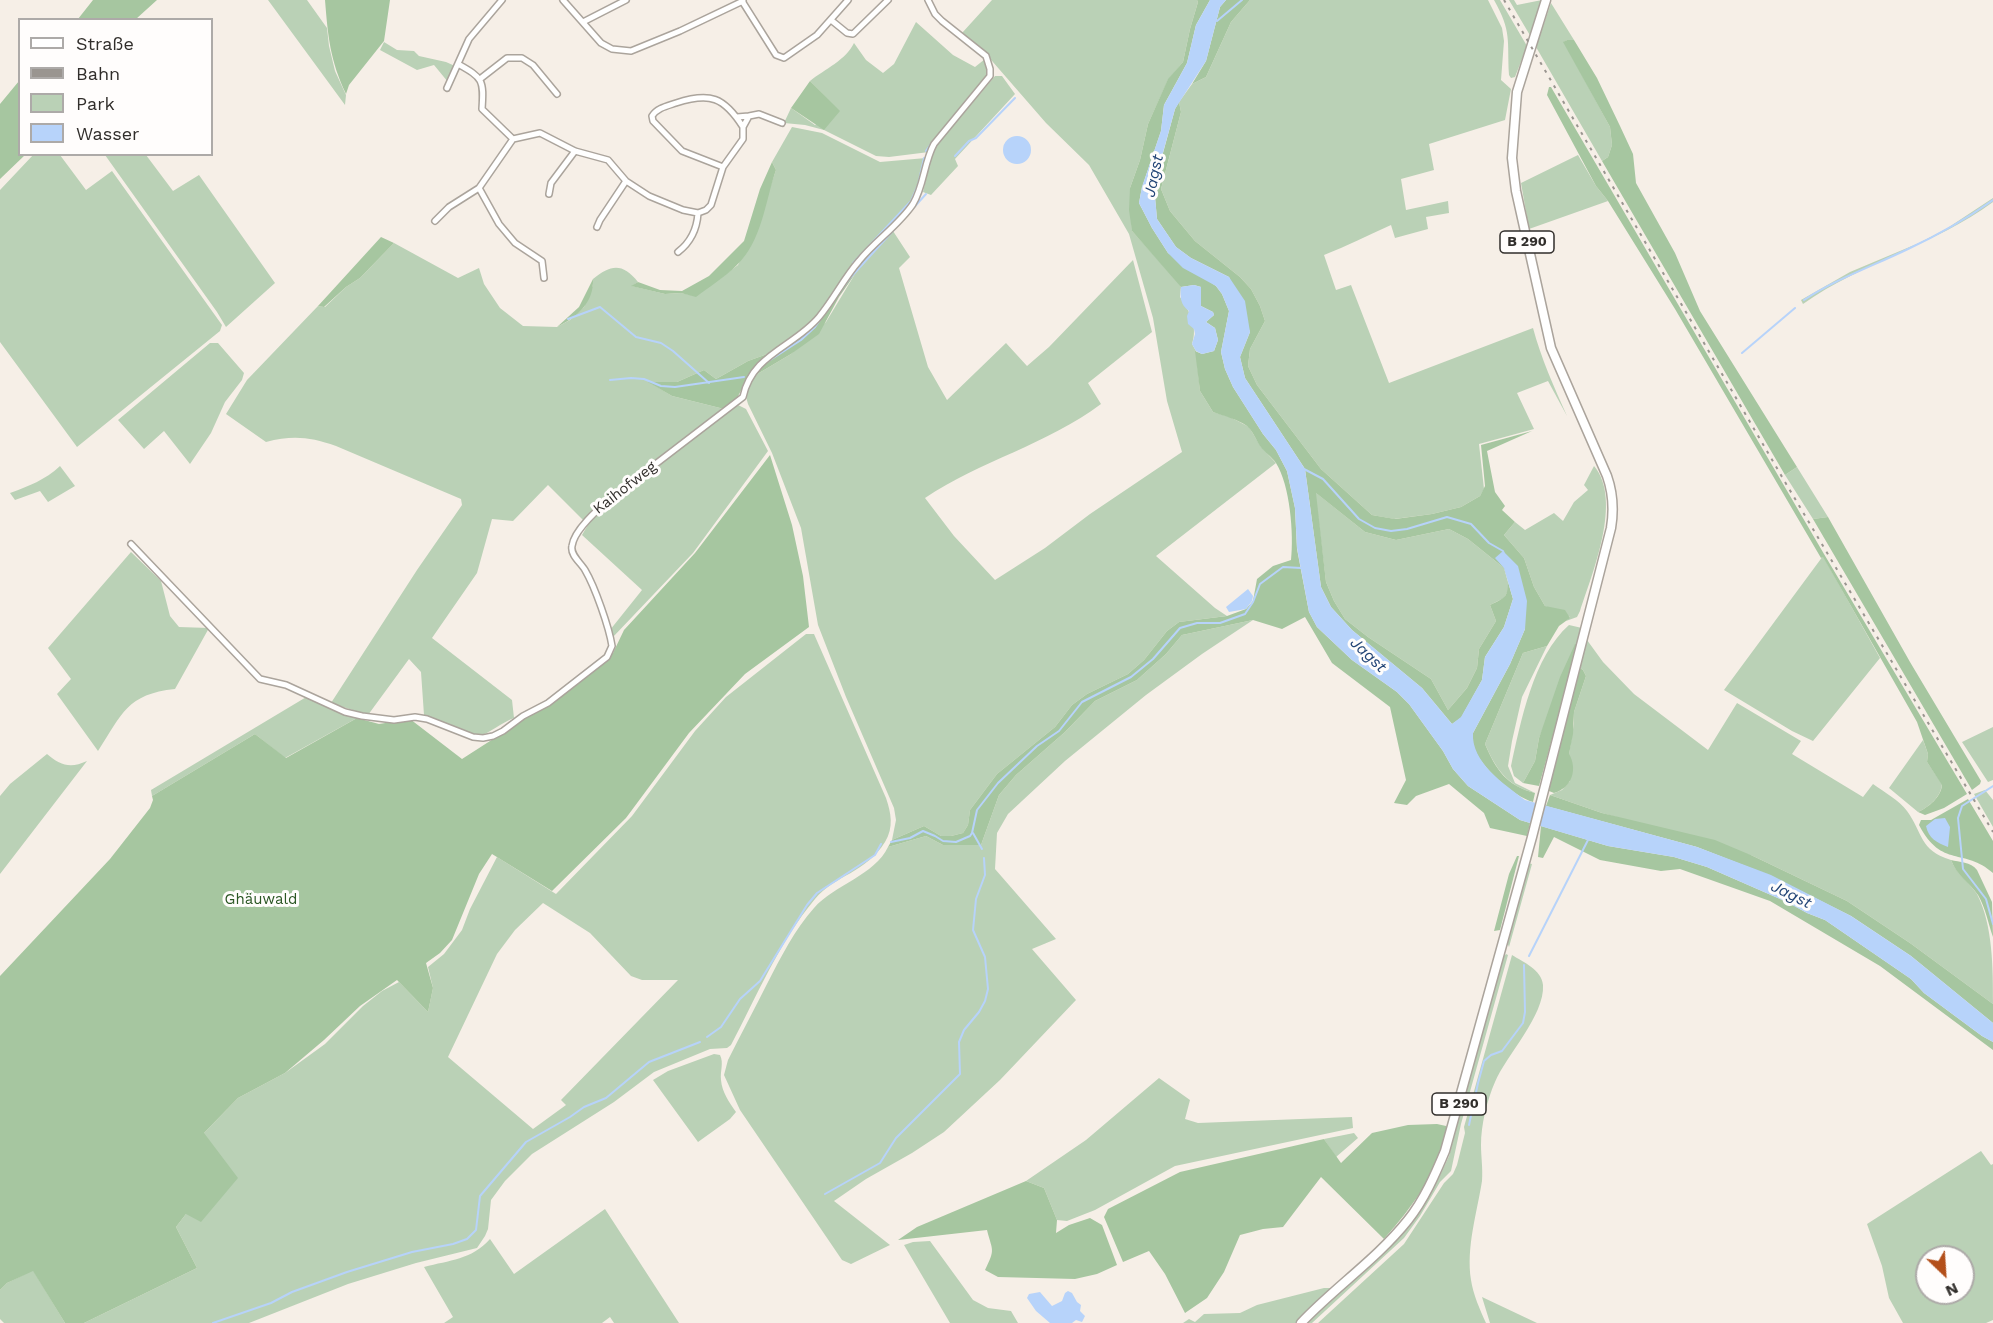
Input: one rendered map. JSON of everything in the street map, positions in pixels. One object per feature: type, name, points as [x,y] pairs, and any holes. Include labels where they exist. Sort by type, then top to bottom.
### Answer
[{"type":"main road","name":"B 290","points":[[1301,1323],[1395,1235],[1414,1212],[1434,1177],[1445,1151],[1532,837],[1611,528],[1612,495],[1607,476],[1551,348],[1516,191],[1512,158],[1517,92],[1546,0]]},
{"type":"street","points":[[447,88],[469,39],[502,0]]},
{"type":"street","points":[[564,0],[601,43],[612,49],[631,51],[681,31],[742,1],[780,58],[790,56],[817,35],[846,1]]},
{"type":"street","points":[[583,22],[626,0]]},
{"type":"street","points":[[831,20],[847,33],[853,34],[888,0]]},
{"type":"street","name":"Kaihofweg","points":[[131,544],[260,679],[286,685],[345,712],[394,720],[415,717],[427,719],[473,737],[483,738],[503,731],[548,703],[607,657],[612,646],[589,578],[572,551],[572,545],[584,524],[609,499],[743,397],[749,378],[762,362],[800,336],[820,316],[859,260],[914,203],[934,144],[990,76],[986,56],[942,21],[935,14],[928,0]]},
{"type":"street","points":[[480,80],[507,58],[522,58],[533,65],[557,94]]},
{"type":"street","points":[[458,64],[470,70],[480,80],[484,87],[482,108],[513,139]]},
{"type":"street","points":[[723,166],[682,151],[653,121],[652,116],[656,110],[692,98],[709,97],[724,104],[743,127]]},
{"type":"street","points":[[737,117],[759,114],[782,123]]},
{"type":"street","points":[[435,221],[449,207],[479,188],[513,139],[540,133],[575,151],[608,160],[626,181],[649,196],[683,210],[698,213],[711,205],[723,166],[743,139],[743,127],[749,116]]},
{"type":"street","points":[[549,194],[551,183],[575,151]]},
{"type":"street","points":[[597,227],[626,181]]},
{"type":"street","points":[[479,188],[500,224],[515,243],[542,261],[544,278]]},
{"type":"street","points":[[678,252],[687,245],[698,224],[698,213]]},
{"type":"green space","points":[[93,0],[157,0],[137,18],[79,18]]},
{"type":"green space","points":[[268,0],[307,0],[327,28],[335,71],[346,95],[345,105]]},
{"type":"green space","points":[[325,0],[390,0],[384,41],[349,85],[346,94],[336,70],[331,48]]},
{"type":"green space","points":[[992,0],[1197,0],[1183,62],[1168,80],[1148,124],[1140,160],[1130,188],[1132,231],[1181,287],[1180,297],[1190,314],[1193,325],[1192,344],[1196,351],[1200,391],[1213,412],[1230,417],[1249,427],[1261,447],[1276,463],[1156,556],[1227,616],[1179,622],[1167,631],[1144,660],[1128,674],[1087,694],[1072,705],[1055,727],[997,774],[970,810],[968,825],[963,833],[941,836],[924,826],[892,840],[896,820],[894,808],[818,625],[801,528],[772,453],[748,404],[747,388],[754,376],[791,354],[826,322],[855,274],[868,259],[866,257],[893,231],[910,257],[899,268],[928,367],[947,400],[1006,343],[1027,366],[1049,347],[1133,260],[1152,332],[1088,383],[1101,404],[1037,442],[968,473],[925,498],[954,536],[995,580],[1045,548],[1090,514],[1182,452],[1167,401],[1153,318],[1129,234],[1089,165],[1046,123],[979,46],[962,33]]},
{"type":"green space","points":[[1197,0],[1210,0],[1196,25],[1187,63],[1164,105],[1161,131],[1142,187],[1139,203],[1168,253],[1216,286],[1222,294],[1229,311],[1221,352],[1225,369],[1233,387],[1276,450],[1287,471],[1295,508],[1297,549],[1309,612],[1317,627],[1352,660],[1397,692],[1409,704],[1443,751],[1453,769],[1468,786],[1520,820],[1530,823],[1527,836],[1490,828],[1484,813],[1449,784],[1416,796],[1407,805],[1394,803],[1406,780],[1390,707],[1332,663],[1305,617],[1282,629],[1253,620],[1182,635],[1166,654],[1137,680],[1095,701],[1065,732],[1016,775],[999,795],[981,845],[943,845],[926,836],[888,847],[892,840],[924,826],[941,836],[963,833],[968,825],[970,810],[997,774],[1055,727],[1072,705],[1087,694],[1128,674],[1144,660],[1167,631],[1179,622],[1227,616],[1246,609],[1253,601],[1257,579],[1273,566],[1291,560],[1290,510],[1281,472],[1247,426],[1213,412],[1200,391],[1195,351],[1202,354],[1214,351],[1218,340],[1215,328],[1206,322],[1214,315],[1213,312],[1201,306],[1201,287],[1194,285],[1181,287],[1132,231],[1129,210],[1130,188],[1140,160],[1148,124],[1168,79],[1183,62]]},
{"type":"green space","points":[[1226,0],[1250,0],[1231,22],[1206,77],[1192,84],[1206,61],[1220,7]]},
{"type":"green space","points":[[1250,0],[1488,0],[1502,28],[1504,41],[1501,80],[1511,89],[1505,120],[1429,144],[1434,170],[1401,179],[1406,210],[1448,201],[1449,213],[1426,217],[1428,229],[1395,238],[1391,225],[1324,255],[1336,290],[1351,285],[1389,383],[1533,328],[1567,416],[1548,381],[1517,393],[1534,429],[1479,444],[1484,489],[1480,496],[1461,507],[1394,519],[1372,515],[1321,469],[1257,385],[1248,366],[1250,349],[1265,321],[1251,289],[1240,277],[1195,241],[1170,211],[1161,189],[1181,112],[1179,102],[1192,84],[1206,77],[1231,22]]},
{"type":"green space","points":[[1494,0],[1500,0],[1527,46],[1515,77],[1511,78],[1506,29]]},
{"type":"green space","points":[[1509,0],[1514,0],[1517,5],[1542,0],[1531,37]]},
{"type":"green space","points":[[1551,3],[1574,40],[1564,42],[1610,127],[1612,145],[1608,157],[1602,161],[1536,47]]},
{"type":"green space","points":[[916,22],[953,55],[975,67],[985,59],[988,74],[929,152],[889,157],[876,156],[824,130],[784,123],[791,108],[815,125],[839,111],[810,81],[841,59],[854,43],[866,60],[883,73],[894,64]]},
{"type":"green space","points":[[1574,40],[1597,78],[1633,154],[1636,183],[1675,253],[1700,311],[1797,467],[1785,475],[1602,161],[1608,157],[1612,145],[1610,127],[1563,42]]},
{"type":"green space","points":[[384,42],[397,50],[414,51],[419,56],[455,66],[448,82],[434,65],[417,70],[380,50]]},
{"type":"green space","points":[[995,76],[1002,76],[1015,94],[955,159],[958,166],[931,195],[923,192],[933,150]]},
{"type":"green space","points":[[810,81],[840,111],[824,130],[791,108]]},
{"type":"green space","points":[[18,82],[18,156],[24,156],[0,179],[0,104]]},
{"type":"green space","points":[[1549,87],[1967,794],[1944,808],[1925,815],[1918,812],[1934,801],[1942,785],[1927,762],[1928,754],[1917,722],[1823,557],[1821,558],[1675,309],[1608,201],[1596,186],[1547,95]]},
{"type":"green space","points":[[1179,102],[1181,112],[1161,189],[1170,211],[1195,241],[1240,277],[1251,289],[1265,321],[1250,349],[1248,366],[1257,385],[1321,469],[1372,515],[1395,519],[1432,514],[1461,507],[1480,496],[1485,486],[1481,445],[1532,431],[1487,451],[1495,492],[1505,506],[1502,510],[1515,522],[1504,535],[1524,558],[1534,587],[1545,606],[1565,610],[1570,618],[1559,626],[1547,646],[1523,653],[1485,744],[1504,776],[1517,786],[1535,793],[1533,802],[1506,786],[1488,769],[1475,751],[1473,742],[1473,733],[1510,664],[1525,629],[1504,568],[1468,539],[1449,529],[1396,540],[1365,532],[1316,493],[1326,582],[1334,601],[1345,619],[1431,679],[1448,710],[1467,688],[1477,668],[1479,649],[1496,621],[1490,605],[1504,597],[1508,582],[1513,599],[1504,627],[1485,657],[1482,680],[1461,718],[1452,724],[1422,688],[1352,630],[1331,607],[1321,587],[1305,469],[1245,378],[1240,357],[1250,332],[1229,277],[1191,258],[1176,247],[1157,219],[1154,186],[1175,109]]},
{"type":"green space","points":[[792,127],[822,133],[880,162],[926,158],[917,193],[911,204],[843,277],[816,318],[802,332],[770,353],[748,361],[716,379],[704,370],[677,382],[649,382],[672,396],[724,409],[589,514],[584,521],[548,485],[513,521],[492,519],[477,573],[432,638],[512,700],[514,718],[479,736],[424,715],[421,672],[409,659],[368,715],[331,703],[462,505],[461,499],[327,443],[293,438],[266,442],[226,414],[247,380],[318,306],[325,307],[346,287],[360,278],[394,243],[458,278],[479,268],[484,284],[500,308],[523,326],[557,327],[570,320],[584,307],[593,285],[593,279],[611,268],[627,271],[638,282],[632,286],[665,294],[681,293],[696,296],[738,265],[776,170],[772,162]]},
{"type":"green space","points":[[1578,155],[1596,186],[1608,201],[1529,229],[1521,183]]},
{"type":"green space","points":[[32,156],[61,156],[86,190],[112,171],[222,325],[220,331],[77,447],[0,342],[0,190]]},
{"type":"green space","points":[[106,156],[147,156],[173,191],[199,175],[275,283],[226,327]]},
{"type":"green space","points":[[772,162],[776,170],[762,220],[752,245],[722,278],[696,297],[681,293],[665,294],[631,286],[638,282],[660,290],[682,291],[709,276],[744,241],[760,189]]},
{"type":"green space","points":[[1993,198],[1993,202],[1971,217],[1947,230],[1849,276],[1803,304],[1801,300],[1850,272],[1919,243],[1946,229]]},
{"type":"green space","points":[[381,237],[394,243],[360,278],[324,307],[318,306]]},
{"type":"green space","points":[[866,257],[868,259],[839,297],[819,334],[754,376],[767,360],[812,329]]},
{"type":"green space","points":[[593,279],[591,295],[583,308],[571,319],[557,327],[579,307]]},
{"type":"green space","points":[[210,343],[218,343],[244,373],[242,380],[225,402],[211,433],[190,464],[164,431],[144,449],[118,420]]},
{"type":"green space","points":[[770,353],[753,368],[737,398],[724,409],[672,396],[648,382],[677,382],[704,370],[716,379],[748,361]]},
{"type":"green space","points":[[738,405],[746,409],[768,451],[693,553],[613,637],[610,630],[642,590],[582,535],[593,516]]},
{"type":"green space","name":"Ghäuwald","points":[[770,455],[792,525],[803,576],[809,627],[745,674],[689,733],[626,818],[552,891],[492,854],[479,874],[452,940],[426,963],[433,988],[428,1012],[397,980],[360,1006],[285,1073],[238,1098],[204,1133],[238,1178],[201,1222],[186,1214],[176,1227],[197,1268],[84,1323],[65,1323],[33,1271],[7,1283],[0,1290],[0,976],[110,859],[150,808],[152,796],[255,734],[286,758],[357,718],[379,724],[410,719],[462,759],[594,671],[613,653],[624,630],[695,553]]},
{"type":"green space","points":[[60,466],[75,486],[48,502],[40,491],[15,500],[10,493],[43,479]]},
{"type":"green space","points":[[1594,466],[1602,480],[1606,498],[1602,537],[1580,611],[1577,617],[1566,621],[1570,617],[1545,606],[1534,587],[1524,558],[1504,535],[1515,522],[1525,530],[1554,513],[1563,521],[1574,502],[1588,490],[1584,485]]},
{"type":"green space","points":[[1797,467],[1828,517],[1813,519],[1785,475]]},
{"type":"green space","points":[[1315,492],[1365,532],[1396,540],[1449,529],[1468,539],[1504,568],[1508,591],[1504,598],[1490,605],[1496,621],[1479,649],[1477,668],[1467,688],[1448,710],[1431,679],[1345,619],[1334,601],[1326,582]]},
{"type":"green space","points":[[1828,517],[1981,781],[1972,790],[1813,519]]},
{"type":"green space","points":[[131,552],[161,581],[170,616],[179,627],[209,628],[175,689],[146,696],[136,701],[120,716],[98,751],[57,694],[71,679],[48,648]]},
{"type":"green space","points":[[1823,556],[1880,658],[1813,741],[1724,690]]},
{"type":"green space","points":[[1253,620],[1146,695],[1065,761],[1008,814],[997,833],[995,869],[1056,939],[1032,949],[1076,1000],[1000,1080],[944,1132],[834,1201],[890,1245],[851,1264],[842,1260],[740,1110],[724,1075],[728,1060],[795,934],[822,900],[874,865],[888,847],[926,836],[943,845],[981,845],[999,795],[1016,775],[1065,732],[1095,701],[1137,680],[1166,654],[1182,635]]},
{"type":"green space","points":[[1569,625],[1582,628],[1578,645],[1539,738],[1535,761],[1523,783],[1514,776],[1511,766],[1524,710],[1546,654]]},
{"type":"green space","points":[[806,634],[814,634],[886,798],[891,820],[890,831],[885,842],[869,861],[823,891],[802,916],[779,951],[731,1045],[727,1048],[710,1049],[654,1072],[614,1102],[532,1154],[505,1181],[491,1200],[488,1229],[477,1248],[416,1263],[348,1284],[249,1323],[84,1323],[197,1268],[176,1227],[186,1214],[204,1133],[238,1098],[285,1073],[325,1044],[363,1006],[382,991],[399,982],[428,1012],[433,988],[428,967],[444,954],[462,930],[470,909],[497,857],[556,894],[632,816],[695,731],[726,697]],"holes":[[[543,903],[590,933],[631,976],[642,980],[678,980],[561,1100],[566,1105],[533,1129],[448,1057],[497,954],[515,930]]]},
{"type":"green space","points":[[1587,640],[1603,662],[1634,694],[1708,750],[1737,703],[1801,741],[1792,754],[1863,797],[1873,784],[1900,803],[1927,846],[1951,860],[1956,870],[1977,894],[1989,933],[1993,1004],[1910,943],[1847,901],[1753,856],[1602,813],[1550,795],[1562,790],[1570,781],[1569,754],[1574,712],[1586,676],[1580,668]]},
{"type":"green space","points":[[1575,644],[1578,645],[1539,786],[1523,783],[1535,761],[1539,738],[1560,677]]},
{"type":"green space","points":[[1547,646],[1522,697],[1508,766],[1515,783],[1535,793],[1510,781],[1498,769],[1485,744],[1523,653]]},
{"type":"green space","points":[[1580,668],[1586,676],[1574,712],[1569,754],[1573,766],[1572,777],[1565,787],[1554,793],[1549,791],[1551,777]]},
{"type":"green space","points":[[308,696],[357,718],[285,758],[255,734],[152,796],[151,790]]},
{"type":"green space","points":[[1993,727],[1993,780],[1988,782],[1962,742]]},
{"type":"green space","points":[[1923,740],[1928,754],[1927,762],[1942,784],[1934,801],[1918,812],[1889,788]]},
{"type":"green space","points":[[47,754],[66,765],[87,761],[0,874],[0,796],[10,784]]},
{"type":"green space","points":[[1985,790],[1993,800],[1993,827],[1974,794]]},
{"type":"green space","points":[[1550,795],[1602,813],[1715,840],[1847,901],[1910,943],[1993,1004],[1993,1023],[1911,956],[1851,916],[1771,876],[1697,847],[1546,806]]},
{"type":"green space","points":[[1968,799],[1993,841],[1993,873],[1982,865],[1945,853],[1928,839],[1919,825],[1921,820],[1931,820]]},
{"type":"green space","points":[[1541,826],[1608,846],[1674,857],[1707,867],[1825,920],[1911,979],[1924,993],[1993,1042],[1993,1050],[1880,966],[1770,901],[1680,869],[1661,871],[1600,860],[1554,837],[1543,858],[1538,857]]},
{"type":"green space","points":[[1519,856],[1500,930],[1494,931],[1509,874]]},
{"type":"green space","points":[[1951,860],[1968,864],[1977,870],[1992,902],[1993,937],[1978,895],[1956,870]]},
{"type":"green space","points":[[1527,863],[1532,864],[1509,947],[1506,940]]},
{"type":"green space","points":[[1506,954],[1508,955],[1461,1124],[1451,1171],[1440,1182],[1404,1238],[1312,1323],[1306,1323],[1398,1238],[1432,1192],[1449,1156],[1501,960]]},
{"type":"green space","points":[[1512,955],[1536,971],[1543,985],[1538,1009],[1495,1082],[1483,1121],[1482,1181],[1471,1243],[1470,1268],[1473,1291],[1486,1323],[1318,1323],[1404,1244],[1444,1183],[1453,1174]]},
{"type":"green space","points":[[714,1054],[720,1055],[723,1089],[736,1112],[698,1142],[653,1080],[668,1071]]},
{"type":"green space","points":[[1159,1078],[1190,1100],[1185,1119],[1198,1123],[1352,1117],[1353,1128],[1175,1166],[1095,1210],[1067,1221],[1057,1220],[1044,1188],[1026,1181],[1086,1140]]},
{"type":"green space","points":[[1408,1125],[1446,1126],[1446,1139],[1434,1170],[1414,1202],[1384,1239],[1321,1177],[1283,1227],[1240,1235],[1224,1272],[1207,1298],[1185,1313],[1165,1274],[1149,1251],[1123,1262],[1104,1217],[1108,1209],[1180,1172],[1324,1139],[1341,1163],[1372,1133]]},
{"type":"green space","points":[[1354,1133],[1358,1138],[1336,1157],[1324,1139]]},
{"type":"green space","points":[[1981,1151],[1991,1165],[1993,1164],[1993,1320],[1986,1323],[1903,1323],[1889,1298],[1882,1266],[1867,1224]]},
{"type":"green space","points":[[1026,1181],[1044,1188],[1057,1220],[1056,1233],[1069,1225],[1090,1218],[1102,1225],[1117,1265],[1097,1274],[1075,1279],[998,1277],[985,1270],[992,1250],[987,1230],[898,1240],[917,1227]]},
{"type":"green space","points":[[605,1209],[679,1323],[614,1323],[610,1317],[602,1323],[444,1323],[453,1317],[424,1267],[468,1255],[490,1239],[514,1274]]},
{"type":"green space","points":[[930,1241],[973,1300],[988,1308],[1011,1311],[1018,1323],[950,1323],[904,1245]]},
{"type":"green space","points":[[33,1270],[65,1323],[4,1323],[0,1319],[0,1290],[7,1283]]},
{"type":"green space","points":[[1331,1288],[1296,1323],[1183,1323],[1189,1319],[1195,1322],[1204,1314],[1240,1313],[1257,1305]]},
{"type":"green space","points":[[1482,1297],[1537,1323],[1490,1323]]},
{"type":"water","name":"Jagst","points":[[1210,0],[1226,0],[1220,7],[1206,61],[1175,109],[1154,185],[1157,219],[1176,247],[1191,258],[1229,277],[1245,301],[1250,332],[1240,357],[1245,378],[1305,469],[1321,587],[1331,607],[1352,630],[1422,688],[1452,724],[1461,717],[1482,680],[1485,657],[1504,627],[1513,599],[1504,568],[1495,558],[1503,551],[1518,566],[1527,601],[1525,629],[1510,664],[1473,733],[1477,753],[1490,771],[1525,800],[1697,847],[1771,875],[1851,916],[1911,956],[1993,1023],[1993,1042],[1924,993],[1911,979],[1825,920],[1787,902],[1707,867],[1674,857],[1608,846],[1520,820],[1468,786],[1453,769],[1443,751],[1409,704],[1397,692],[1352,660],[1317,627],[1309,612],[1297,548],[1295,508],[1287,471],[1276,450],[1233,387],[1225,369],[1221,352],[1229,311],[1222,294],[1216,286],[1183,268],[1168,253],[1139,203],[1142,187],[1161,131],[1164,105],[1187,63],[1196,25]]},
{"type":"water","points":[[1017,136],[1027,140],[1031,150],[1027,160],[1017,164],[1007,160],[1003,150],[1007,140]]},
{"type":"water","points":[[1194,285],[1201,287],[1201,306],[1213,312],[1214,315],[1206,322],[1215,328],[1218,340],[1214,351],[1202,354],[1196,351],[1192,344],[1194,329],[1188,324],[1189,311],[1182,303],[1181,297],[1181,287]]},
{"type":"water","points":[[1248,589],[1253,596],[1246,609],[1229,612],[1226,607]]},
{"type":"water","points":[[1945,818],[1950,827],[1948,847],[1934,840],[1926,826],[1935,819]]},
{"type":"water","points":[[1068,1291],[1081,1305],[1080,1311],[1085,1316],[1082,1322],[1076,1320],[1072,1323],[1050,1323],[1036,1311],[1027,1298],[1029,1294],[1040,1292],[1052,1306],[1062,1301]]},
{"type":"waterway","points":[[1217,21],[1242,0]]},
{"type":"waterway","points":[[955,156],[1015,98]]},
{"type":"waterway","points":[[926,151],[933,141]]},
{"type":"waterway","points":[[853,263],[911,201],[918,185],[924,158]]},
{"type":"waterway","points":[[908,214],[926,194]]},
{"type":"waterway","points":[[1804,300],[1842,279],[1930,238],[1993,200]]},
{"type":"waterway","points":[[767,362],[801,340],[815,327],[850,278],[900,223]]},
{"type":"waterway","points":[[568,319],[600,307],[636,337],[661,343],[673,351],[709,383]]},
{"type":"waterway","points":[[1742,353],[1795,308]]},
{"type":"waterway","points":[[610,380],[644,379],[661,386],[675,387],[744,377]]},
{"type":"waterway","points":[[1304,469],[1323,479],[1359,519],[1375,528],[1391,531],[1407,529],[1447,517],[1471,524],[1489,543],[1503,551],[1504,554]]},
{"type":"waterway","points":[[891,842],[910,838],[923,831],[943,841],[956,842],[970,836],[977,810],[998,783],[1037,746],[1059,731],[1082,702],[1131,677],[1153,659],[1180,628],[1197,623],[1220,623],[1245,614],[1260,584],[1283,567],[1301,568]]},
{"type":"waterway","points":[[1993,786],[1962,806],[1958,818],[1963,869],[1986,899],[1993,924]]},
{"type":"waterway","points":[[973,833],[982,849]]},
{"type":"waterway","points":[[1529,956],[1589,838]]},
{"type":"waterway","points":[[707,1037],[721,1027],[740,999],[760,981],[807,905],[817,893],[875,855],[881,844]]},
{"type":"waterway","points":[[825,1194],[880,1163],[896,1138],[960,1074],[959,1042],[964,1030],[979,1012],[988,989],[985,957],[973,930],[976,899],[985,875],[984,858]]},
{"type":"waterway","points":[[1469,1125],[1484,1061],[1491,1055],[1502,1051],[1523,1023],[1525,1012],[1524,965]]},
{"type":"waterway","points":[[213,1323],[271,1303],[292,1292],[347,1272],[412,1252],[467,1239],[476,1230],[480,1196],[526,1142],[584,1107],[606,1098],[649,1062],[700,1042]]},
{"type":"railway","points":[[1504,0],[1785,482],[1993,832]]}]
